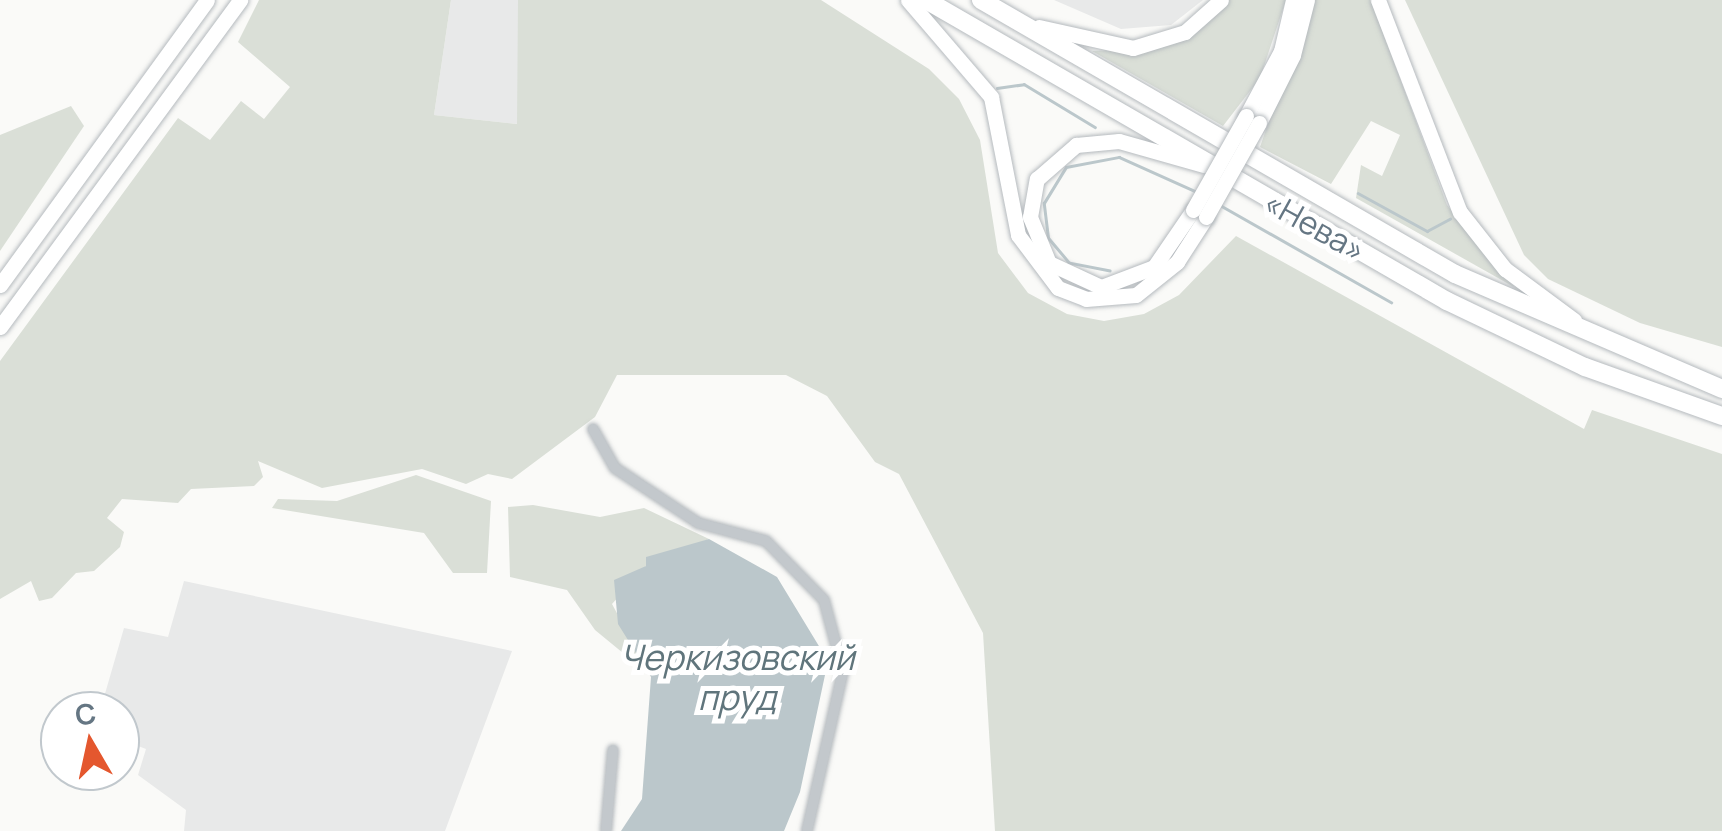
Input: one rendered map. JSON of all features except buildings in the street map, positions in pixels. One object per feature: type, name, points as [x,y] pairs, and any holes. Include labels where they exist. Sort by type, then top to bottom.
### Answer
[{"type":"highway","name":"«Нева»","points":[[926,0],[1447,301],[1722,416]]},
{"type":"highway","name":"«Нева»","points":[[981,0],[1455,274],[1618,352],[1722,389]]},
{"type":"main road","points":[[4,279],[207,0]]},
{"type":"main road","points":[[0,327],[240,0]]},
{"type":"main road","points":[[908,0],[991,96],[1018,235],[1058,288],[1086,299],[1136,294],[1177,262],[1200,214],[1293,56],[1306,0]]},
{"type":"main road","points":[[1001,11],[1133,48],[1185,32],[1221,0]]},
{"type":"main road","points":[[1253,120],[1281,52],[1293,0]]},
{"type":"main road","points":[[1378,0],[1444,179],[1479,241],[1618,352]]},
{"type":"main road","points":[[1200,214],[1154,267],[1101,287],[1049,263],[1030,217],[1044,168],[1091,141],[1212,168]]},
{"type":"street","points":[[593,430],[614,468],[698,523],[766,541],[824,600],[843,671],[807,831]]},
{"type":"street","points":[[606,831],[613,750]]},
{"type":"shaded area","points":[[259,0],[451,0],[434,115],[517,124],[518,0],[821,0],[929,69],[959,99],[980,140],[998,253],[1028,293],[1067,314],[1104,321],[1144,314],[1179,295],[1236,236],[1584,429],[1592,410],[1722,454],[1722,831],[995,831],[983,633],[899,474],[875,462],[827,396],[786,375],[617,375],[595,417],[512,479],[488,474],[466,484],[422,469],[322,488],[258,461],[263,477],[254,486],[191,489],[178,503],[122,499],[107,518],[124,532],[120,547],[94,571],[76,573],[52,598],[39,601],[31,581],[0,599],[0,361],[178,118],[210,140],[241,101],[264,119],[290,87],[238,42]]},
{"type":"shaded area","points":[[451,0],[518,0],[518,124],[434,115]]},
{"type":"shaded area","points":[[1054,0],[1203,0],[1171,25],[1121,29]]},
{"type":"shaded area","points":[[1228,0],[1286,0],[1260,78],[1223,126],[1092,51],[1160,48],[1206,24]]},
{"type":"shaded area","points":[[1311,0],[1371,0],[1447,205],[1514,287],[1356,198],[1361,165],[1382,176],[1400,135],[1371,121],[1331,184],[1260,147]]},
{"type":"shaded area","points":[[1405,0],[1722,0],[1722,347],[1640,323],[1548,279],[1524,255]]},
{"type":"shaded area","points":[[71,106],[84,126],[0,251],[0,135]]},
{"type":"shaded area","points":[[416,475],[491,501],[487,573],[453,573],[424,533],[272,508],[278,499],[337,501]]},
{"type":"shaded area","points":[[533,505],[600,517],[644,508],[709,539],[646,566],[612,604],[651,676],[595,630],[567,590],[510,577],[508,507]]},
{"type":"shaded area","points":[[184,581],[512,651],[445,831],[184,831],[186,810],[140,776],[146,749],[140,747],[140,691],[106,691],[124,628],[168,637]]},
{"type":"water","name":"Черкизовский пруд","points":[[709,539],[777,577],[828,661],[800,792],[784,831],[621,831],[642,799],[651,677],[618,624],[614,580],[646,566],[646,557]]},
{"type":"waterway","points":[[997,88],[1024,84],[1095,127]]},
{"type":"waterway","points":[[1110,271],[1069,263],[1048,238],[1044,203],[1066,167],[1119,157],[1195,191]]},
{"type":"waterway","points":[[1358,193],[1427,231],[1450,219]]},
{"type":"waterway","points":[[1220,205],[1391,302]]}]
